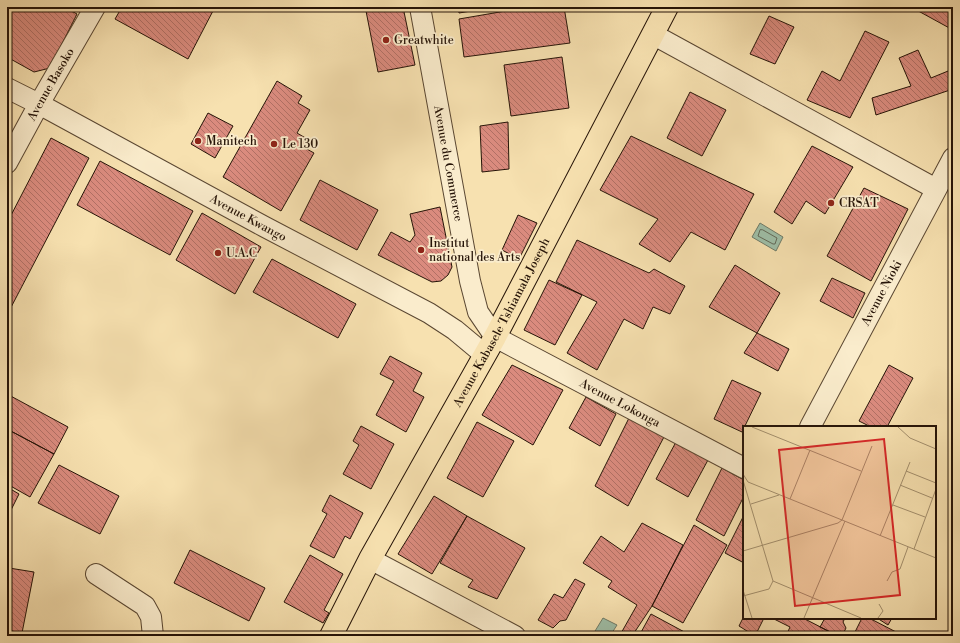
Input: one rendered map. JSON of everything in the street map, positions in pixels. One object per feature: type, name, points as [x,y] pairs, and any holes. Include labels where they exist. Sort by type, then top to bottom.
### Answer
[{"type":"main road","name":"Avenue Kabasele Tshiamala Joseph","points":[[331,636],[370,559],[490,346],[668,7]]},
{"type":"street","name":"Avenue Basoko","points":[[7,163],[95,7]]},
{"type":"street","name":"Avenue du Commerce","points":[[420,7],[470,281],[478,312],[490,346]]},
{"type":"street","points":[[654,35],[936,189]]},
{"type":"street","name":"Avenue Kwango","points":[[7,88],[265,227],[429,313],[455,330],[490,346]]},
{"type":"street","name":"Avenue Nioki","points":[[811,426],[953,158]]},
{"type":"street","name":"Avenue Lokonga","points":[[490,346],[743,468]]},
{"type":"street","points":[[370,559],[515,636]]},
{"type":"street","points":[[96,574],[145,606],[151,617],[152,636]]},
{"type":"water","points":[[760,223],[783,237],[776,251],[752,237]]},
{"type":"water","points":[[603,618],[617,625],[610,636],[592,636]]},
{"type":"building","points":[[7,7],[64,7],[77,14],[50,68],[34,72],[7,57]]},
{"type":"building","points":[[122,7],[215,7],[188,59],[115,19]]},
{"type":"building","points":[[389,7],[403,7],[415,65],[378,72],[366,11]]},
{"type":"building","points":[[458,7],[495,7],[459,13]]},
{"type":"building","points":[[529,7],[564,7],[570,43],[464,57],[459,19]]},
{"type":"building","points":[[911,7],[953,7],[953,30]]},
{"type":"building","points":[[769,16],[794,27],[775,64],[750,54]]},
{"type":"building","points":[[865,31],[889,42],[850,118],[807,100],[822,71],[840,81]]},
{"type":"building","points":[[918,50],[931,78],[953,69],[953,89],[876,115],[872,98],[911,86],[899,58]]},
{"type":"building","points":[[562,57],[569,108],[511,116],[504,65]]},
{"type":"building","name":"Le 130","points":[[277,81],[302,96],[298,103],[310,110],[297,133],[309,140],[305,148],[314,153],[281,211],[223,177]]},
{"type":"building","points":[[690,92],[726,110],[702,156],[667,138]]},
{"type":"building","points":[[208,113],[233,126],[215,158],[191,144]]},
{"type":"building","points":[[508,122],[509,169],[482,172],[480,126]]},
{"type":"building","points":[[631,136],[754,194],[725,250],[691,232],[670,262],[639,244],[658,219],[600,190]]},
{"type":"building","points":[[51,138],[89,158],[7,315],[7,223]]},
{"type":"building","points":[[812,146],[853,167],[825,214],[806,201],[792,224],[774,212]]},
{"type":"building","points":[[100,161],[193,211],[170,255],[77,205]]},
{"type":"building","points":[[320,180],[378,210],[357,250],[300,220]]},
{"type":"building","points":[[864,188],[908,209],[871,281],[827,256]]},
{"type":"building","points":[[440,207],[452,267],[448,275],[441,281],[432,282],[378,255],[391,232],[410,242],[415,235],[410,214]]},
{"type":"building","name":"U.A.C","points":[[202,213],[261,247],[235,294],[176,260]]},
{"type":"building","points":[[518,215],[537,223],[519,259],[502,250]]},
{"type":"building","points":[[577,240],[649,273],[654,269],[685,286],[670,314],[653,307],[643,329],[624,319],[597,370],[567,353],[597,302],[556,282]]},
{"type":"building","points":[[272,259],[356,304],[338,338],[253,292]]},
{"type":"building","points":[[735,265],[780,293],[757,333],[709,307]]},
{"type":"building","points":[[832,278],[865,293],[853,318],[820,301]]},
{"type":"building","points":[[549,280],[582,295],[555,345],[524,330]]},
{"type":"building","points":[[757,333],[789,349],[778,371],[744,353]]},
{"type":"building","points":[[390,356],[422,373],[413,391],[424,397],[406,432],[376,415],[394,381],[380,374]]},
{"type":"building","points":[[512,365],[563,390],[533,445],[482,415]]},
{"type":"building","points":[[889,365],[913,378],[888,426],[869,426],[859,421]]},
{"type":"building","points":[[732,380],[761,393],[745,426],[743,426],[742,432],[714,419]]},
{"type":"building","points":[[7,394],[68,427],[54,454],[7,429]]},
{"type":"building","points":[[586,397],[616,414],[600,446],[569,428]]},
{"type":"building","points":[[630,416],[665,435],[628,506],[595,486]]},
{"type":"building","points":[[477,422],[514,441],[483,497],[447,478]]},
{"type":"building","points":[[361,426],[394,444],[371,489],[343,474],[359,445],[353,441]]},
{"type":"building","points":[[7,429],[54,454],[30,497],[7,484]]},
{"type":"building","points":[[676,442],[708,460],[688,497],[656,479]]},
{"type":"building","points":[[59,465],[119,496],[100,534],[38,503]]},
{"type":"building","points":[[722,468],[743,479],[743,498],[724,536],[696,520]]},
{"type":"building","points":[[7,487],[19,494],[7,518]]},
{"type":"building","points":[[330,495],[363,513],[350,539],[345,536],[334,558],[310,546],[327,514],[322,511]]},
{"type":"building","points":[[434,496],[467,516],[432,574],[398,554]]},
{"type":"building","points":[[467,516],[525,548],[497,599],[468,587],[473,580],[440,563]]},
{"type":"building","points":[[743,517],[743,562],[725,553]]},
{"type":"building","points":[[642,523],[683,545],[652,606],[632,636],[622,636],[620,635],[637,605],[608,587],[612,581],[583,563],[601,536],[624,552]]},
{"type":"building","points":[[694,525],[727,545],[683,623],[652,606]]},
{"type":"building","points":[[190,550],[265,588],[249,621],[174,583]]},
{"type":"building","points":[[310,555],[343,574],[324,610],[329,613],[323,623],[284,602]]},
{"type":"building","points":[[9,568],[34,572],[22,633],[7,630],[7,579]]},
{"type":"building","points":[[575,579],[585,584],[566,620],[560,621],[553,628],[538,620],[554,594],[563,598]]},
{"type":"building","points":[[651,614],[690,635],[639,636]]},
{"type":"building","points":[[743,618],[764,619],[755,636],[739,626]]},
{"type":"building","points":[[774,619],[805,619],[838,636],[786,636],[790,627]]},
{"type":"building","points":[[824,619],[844,619],[843,622],[846,628],[842,636],[838,636],[820,627]]},
{"type":"building","points":[[862,619],[871,619],[898,633],[896,636],[853,636]]},
{"type":"building","points":[[879,619],[891,619],[888,625]]},
{"type":"railway","points":[[951,636],[953,632]]},
{"type":"place","name":"Greatwhite","points":[[386,40]]},
{"type":"place","name":"Manitech","points":[[198,141]]},
{"type":"place","name":"Le 130","points":[[274,144]]},
{"type":"place","name":"CRSAT","points":[[831,203]]},
{"type":"place","name":"Institut national des Arts","points":[[421,250]]},
{"type":"place","name":"U.A.C","points":[[218,253]]}]
